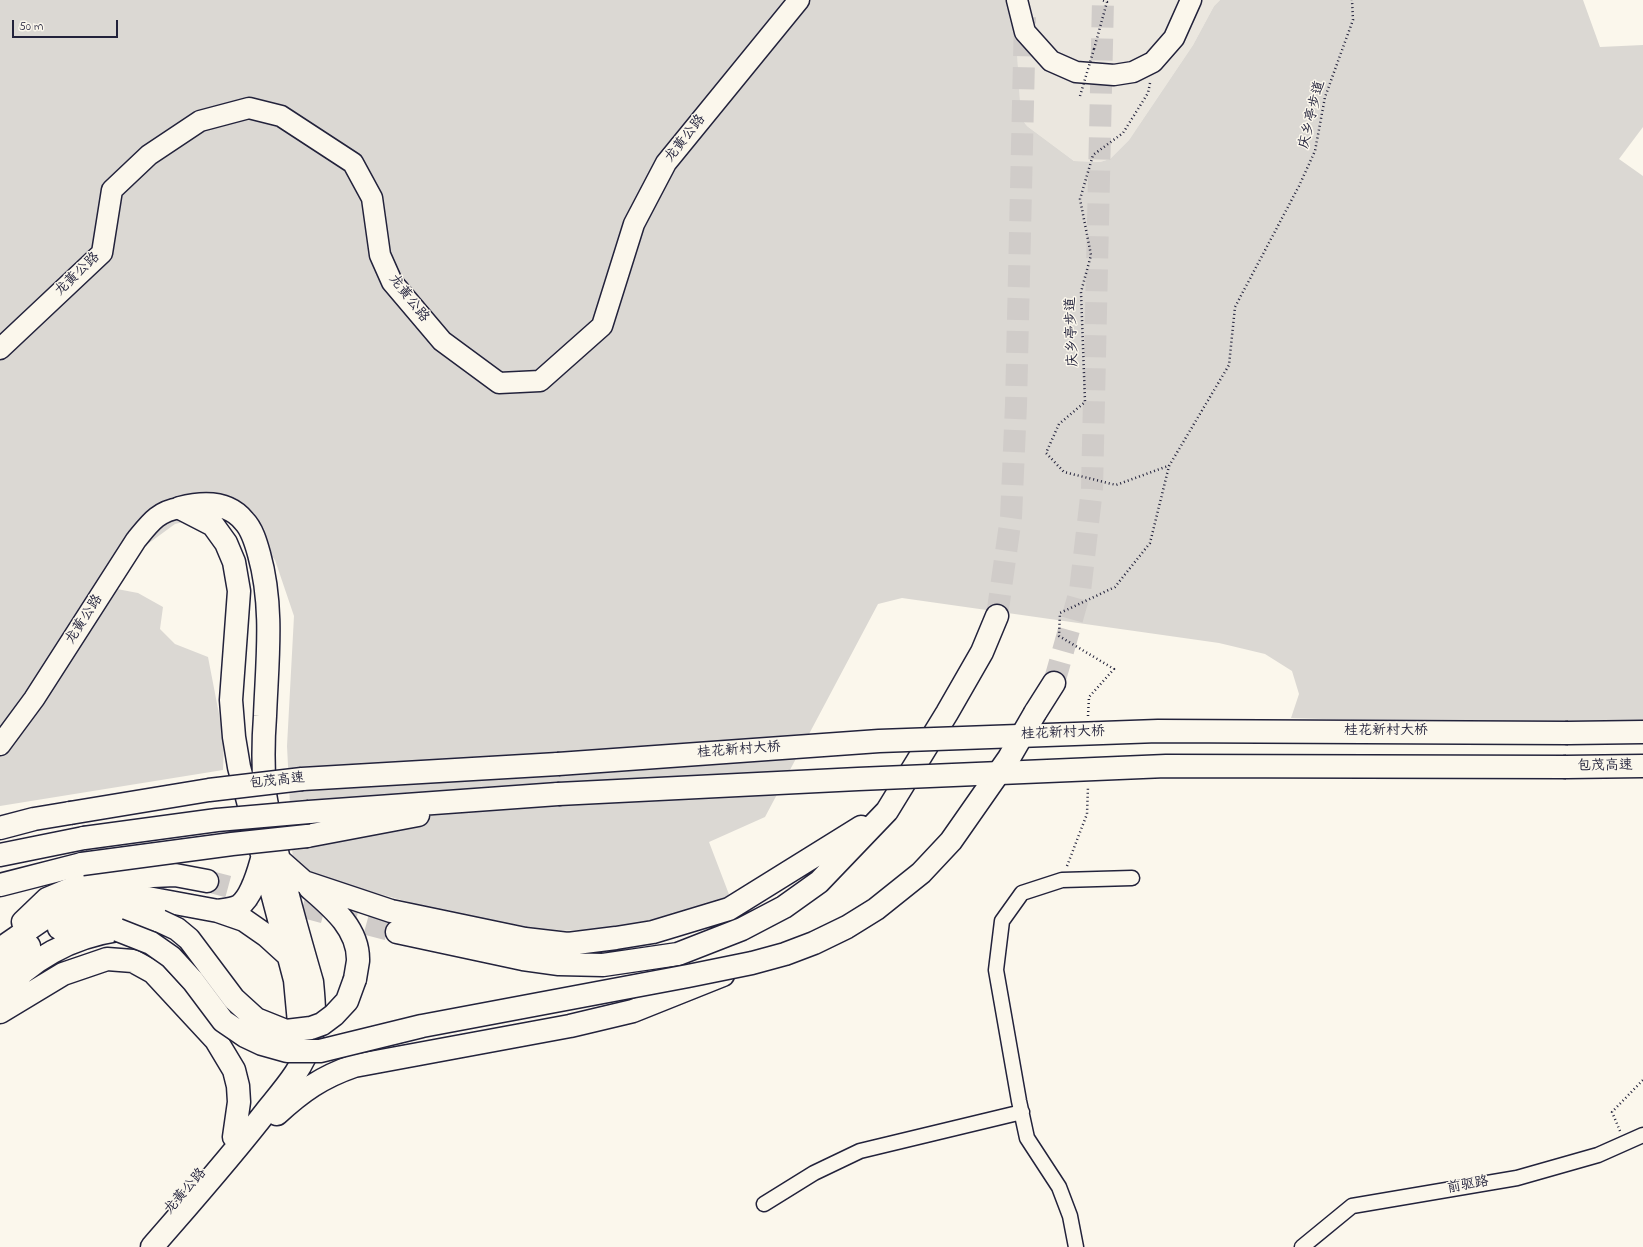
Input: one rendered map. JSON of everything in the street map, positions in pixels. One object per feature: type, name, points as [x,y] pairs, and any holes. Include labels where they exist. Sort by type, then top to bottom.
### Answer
[{"type":"main road","name":"龙黄公路","points":[[0,349],[102,253],[112,190],[149,155],[200,121],[249,108],[281,116],[353,163],[372,198],[380,255],[392,282],[442,341],[499,384],[540,381],[602,326],[634,224],[666,163],[799,0]]},
{"type":"main road","points":[[1016,0],[1025,32],[1051,61],[1076,72],[1114,75],[1133,72],[1153,62],[1174,38],[1191,0]]},
{"type":"main road","points":[[180,508],[197,504],[215,504],[232,510],[245,521],[256,541],[266,587],[270,627],[263,746],[265,795],[270,859],[288,954],[295,980],[298,1003],[298,1023],[295,1042],[289,1058],[237,1142]]},
{"type":"main road","name":"龙黄公路","points":[[0,745],[34,699],[136,540],[152,519],[169,510],[180,508]]},
{"type":"main road","points":[[180,508],[213,525],[226,543],[234,562],[239,591],[232,707],[234,737],[239,767],[312,982],[314,1002],[314,1023],[310,1043],[305,1056],[291,1080],[237,1142]]},
{"type":"main road","points":[[397,932],[523,960],[560,964],[603,965],[678,954],[742,929],[784,908],[819,882],[887,811],[947,713],[982,652],[997,616]]},
{"type":"main road","points":[[233,679],[241,663],[247,661],[252,663],[255,675],[258,736],[264,770]]},
{"type":"main road","points":[[0,996],[12,981],[37,961],[55,950],[79,939],[98,933],[118,930],[151,943],[171,957],[193,981],[224,1021],[245,1036],[262,1044],[286,1052],[320,1051],[422,1026],[752,963],[814,943],[847,927],[876,909],[921,872],[951,841],[1009,758],[1054,683]]},
{"type":"main road","name":"桂花新村大桥","points":[[558,764],[879,741],[1158,731],[1643,732]]},
{"type":"main road","name":"包茂高速","points":[[0,828],[34,819],[209,790],[302,779],[558,764]]},
{"type":"main road","name":"包茂高速","points":[[485,800],[558,794],[858,779],[1166,766],[1643,766]]},
{"type":"main road","points":[[0,855],[84,838],[217,820],[485,800]]},
{"type":"main road","points":[[0,885],[82,864],[232,844],[307,836],[394,821],[485,800]]},
{"type":"main road","points":[[304,882],[391,912],[525,939],[568,944],[653,932],[729,909],[887,811]]},
{"type":"main road","points":[[0,824],[34,819]]},
{"type":"main road","points":[[0,970],[8,960],[49,933],[76,921],[120,912],[160,921],[176,929],[190,939],[234,999],[256,1019],[286,1031],[311,1028],[322,1024],[334,1015],[347,1000],[355,979],[358,960],[351,932],[335,910],[304,882],[270,859]]},
{"type":"main road","points":[[218,911],[239,906],[270,859]]},
{"type":"main road","points":[[0,943],[47,899],[78,886],[130,878],[175,874],[206,881]]},
{"type":"main road","points":[[0,949],[42,920],[65,909],[102,897],[137,896],[218,911],[244,920],[267,936],[288,954],[312,982]]},
{"type":"main road","points":[[0,1012],[63,974],[106,959],[133,961],[153,972],[216,1040],[234,1070],[240,1102],[237,1142]]},
{"type":"main road","points":[[237,1142],[302,1092],[334,1073],[354,1066],[570,1026],[633,1011],[752,963]]},
{"type":"main road","name":"龙黄公路","points":[[139,1247],[237,1142]]},
{"type":"main road","name":"龙黄公路","points":[[152,1247],[237,1142]]},
{"type":"street","points":[[1076,1247],[1070,1216],[1059,1187],[1027,1138],[996,970],[1002,922],[1022,894],[1062,880],[1132,878]]},
{"type":"street","points":[[764,1204],[814,1173],[860,1151],[1022,1112]]},
{"type":"street","name":"前驱路","points":[[1302,1247],[1352,1206],[1517,1178],[1598,1155],[1643,1135]]},
{"type":"path","points":[[1080,96],[1107,2],[1102,0]]},
{"type":"path","name":"庆乡亭步道","points":[[1088,720],[1089,697],[1114,669],[1059,636],[1060,613],[1115,587],[1150,543],[1169,466],[1229,365],[1235,307],[1299,186],[1315,151],[1325,96],[1353,20],[1352,0]]},
{"type":"path","name":"庆乡亭步道","points":[[1153,62],[1148,93],[1123,133],[1093,155],[1080,199],[1091,255],[1081,292],[1085,402],[1059,424],[1046,453],[1064,472],[1116,486],[1169,466]]},
{"type":"path","points":[[1062,880],[1087,814],[1088,782]]},
{"type":"path","points":[[1624,1143],[1612,1112],[1643,1080]]},
{"type":"shaded area","points":[[0,0],[1014,0],[1021,118],[1027,126],[1074,161],[1100,162],[1110,159],[1129,140],[1193,45],[1214,6],[1220,0],[1583,0],[1600,47],[1643,45],[1643,127],[1619,159],[1643,176],[1643,729],[1291,718],[1299,694],[1292,671],[1265,654],[1219,643],[902,598],[878,604],[765,817],[709,842],[730,897],[622,929],[516,932],[351,886],[293,865],[287,746],[294,616],[275,560],[234,518],[224,516],[175,524],[134,554],[113,582],[117,589],[138,593],[163,607],[160,629],[175,644],[208,657],[224,740],[223,770],[0,806]]},
{"type":"shaded area","points":[[1014,0],[1220,0],[1214,6],[1193,45],[1129,140],[1110,159],[1100,162],[1074,161],[1027,126],[1021,118]]},
{"type":"tunnel","points":[[1054,683],[1080,591],[1092,489],[1103,0]]},
{"type":"tunnel","points":[[997,616],[1011,517],[1016,405],[1025,17]]},
{"type":"tunnel","points":[[207,881],[397,932]]}]
